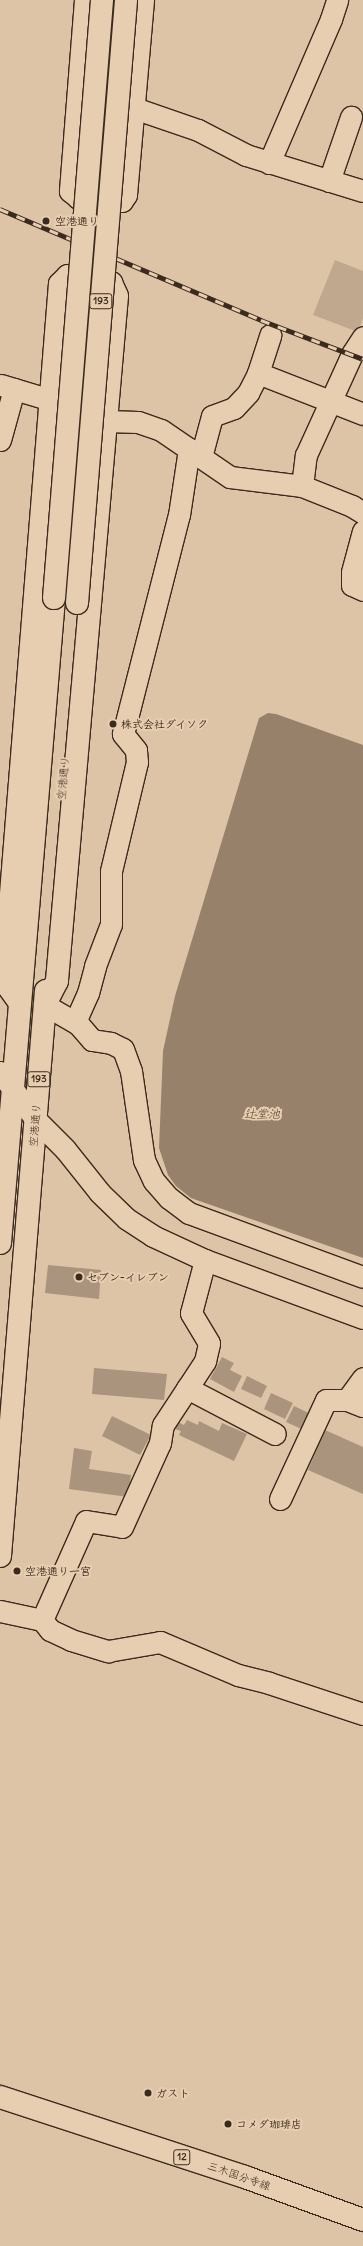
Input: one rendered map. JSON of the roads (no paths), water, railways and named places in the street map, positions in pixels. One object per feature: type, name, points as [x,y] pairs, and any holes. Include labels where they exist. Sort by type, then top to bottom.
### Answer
[{"type":"main road","points":[[86,0],[71,191],[78,198],[122,201],[126,195],[143,0]]},
{"type":"main road","name":"193","points":[[0,1243],[102,0]]},
{"type":"main road","name":"空港通り","points":[[0,1556],[126,0]]},
{"type":"main road","points":[[20,1004],[4,981],[60,284],[68,276],[111,283],[117,296],[56,981],[44,1005]]},
{"type":"main road","name":"三木国分寺線","points":[[0,2097],[245,2177],[363,2220]]},
{"type":"street","points":[[269,163],[331,19],[337,0]]},
{"type":"street","points":[[134,108],[198,130],[246,155],[363,191]]},
{"type":"street","points":[[328,181],[351,117]]},
{"type":"street","points":[[75,1022],[88,993],[95,966],[110,924],[111,871],[137,762],[136,750],[123,734],[195,453],[212,416],[234,408],[248,393],[258,373],[270,335]]},
{"type":"street","points":[[302,486],[306,455],[352,354],[363,337]]},
{"type":"street","points":[[258,373],[331,400],[363,414]]},
{"type":"street","points":[[0,440],[7,387],[51,400]]},
{"type":"street","points":[[106,421],[138,422],[161,430],[230,477],[302,486],[352,506],[363,513]]},
{"type":"street","points":[[363,531],[352,572],[352,586],[363,590]]},
{"type":"street","points":[[44,1005],[80,1025],[92,1040],[110,1043],[123,1049],[131,1071],[144,1160],[154,1181],[169,1198],[189,1213],[363,1277]]},
{"type":"street","points":[[0,1072],[36,1120],[65,1149],[100,1193],[127,1219],[153,1236],[205,1260],[363,1318]]},
{"type":"street","points":[[42,1620],[86,1521],[122,1527],[160,1443],[163,1425],[205,1361],[209,1343],[191,1313],[205,1260]]},
{"type":"street","points":[[280,1499],[326,1400],[355,1403],[363,1378]]},
{"type":"street","points":[[187,1388],[275,1434]]},
{"type":"street","points":[[0,1612],[42,1620],[50,1630],[71,1640],[108,1651],[160,1642],[238,1675],[276,1685],[363,1714]]},
{"type":"water","name":"辻堂池","points":[[268,713],[276,714],[363,745],[363,1258],[191,1198],[176,1186],[168,1175],[159,1148],[163,1051],[175,996],[259,718]]},
{"type":"railway","points":[[0,209],[261,320],[363,359]]},
{"type":"place","name":"空港通り","points":[[46,221]]},
{"type":"place","name":"株式会社ダイソク","points":[[113,724]]},
{"type":"place","name":"セブン-イレブン","points":[[79,1277]]},
{"type":"place","name":"空港通り一宮","points":[[17,1571]]},
{"type":"place","name":"ガスト","points":[[148,2093]]},
{"type":"place","name":"コメダ珈琲店","points":[[228,2124]]}]
